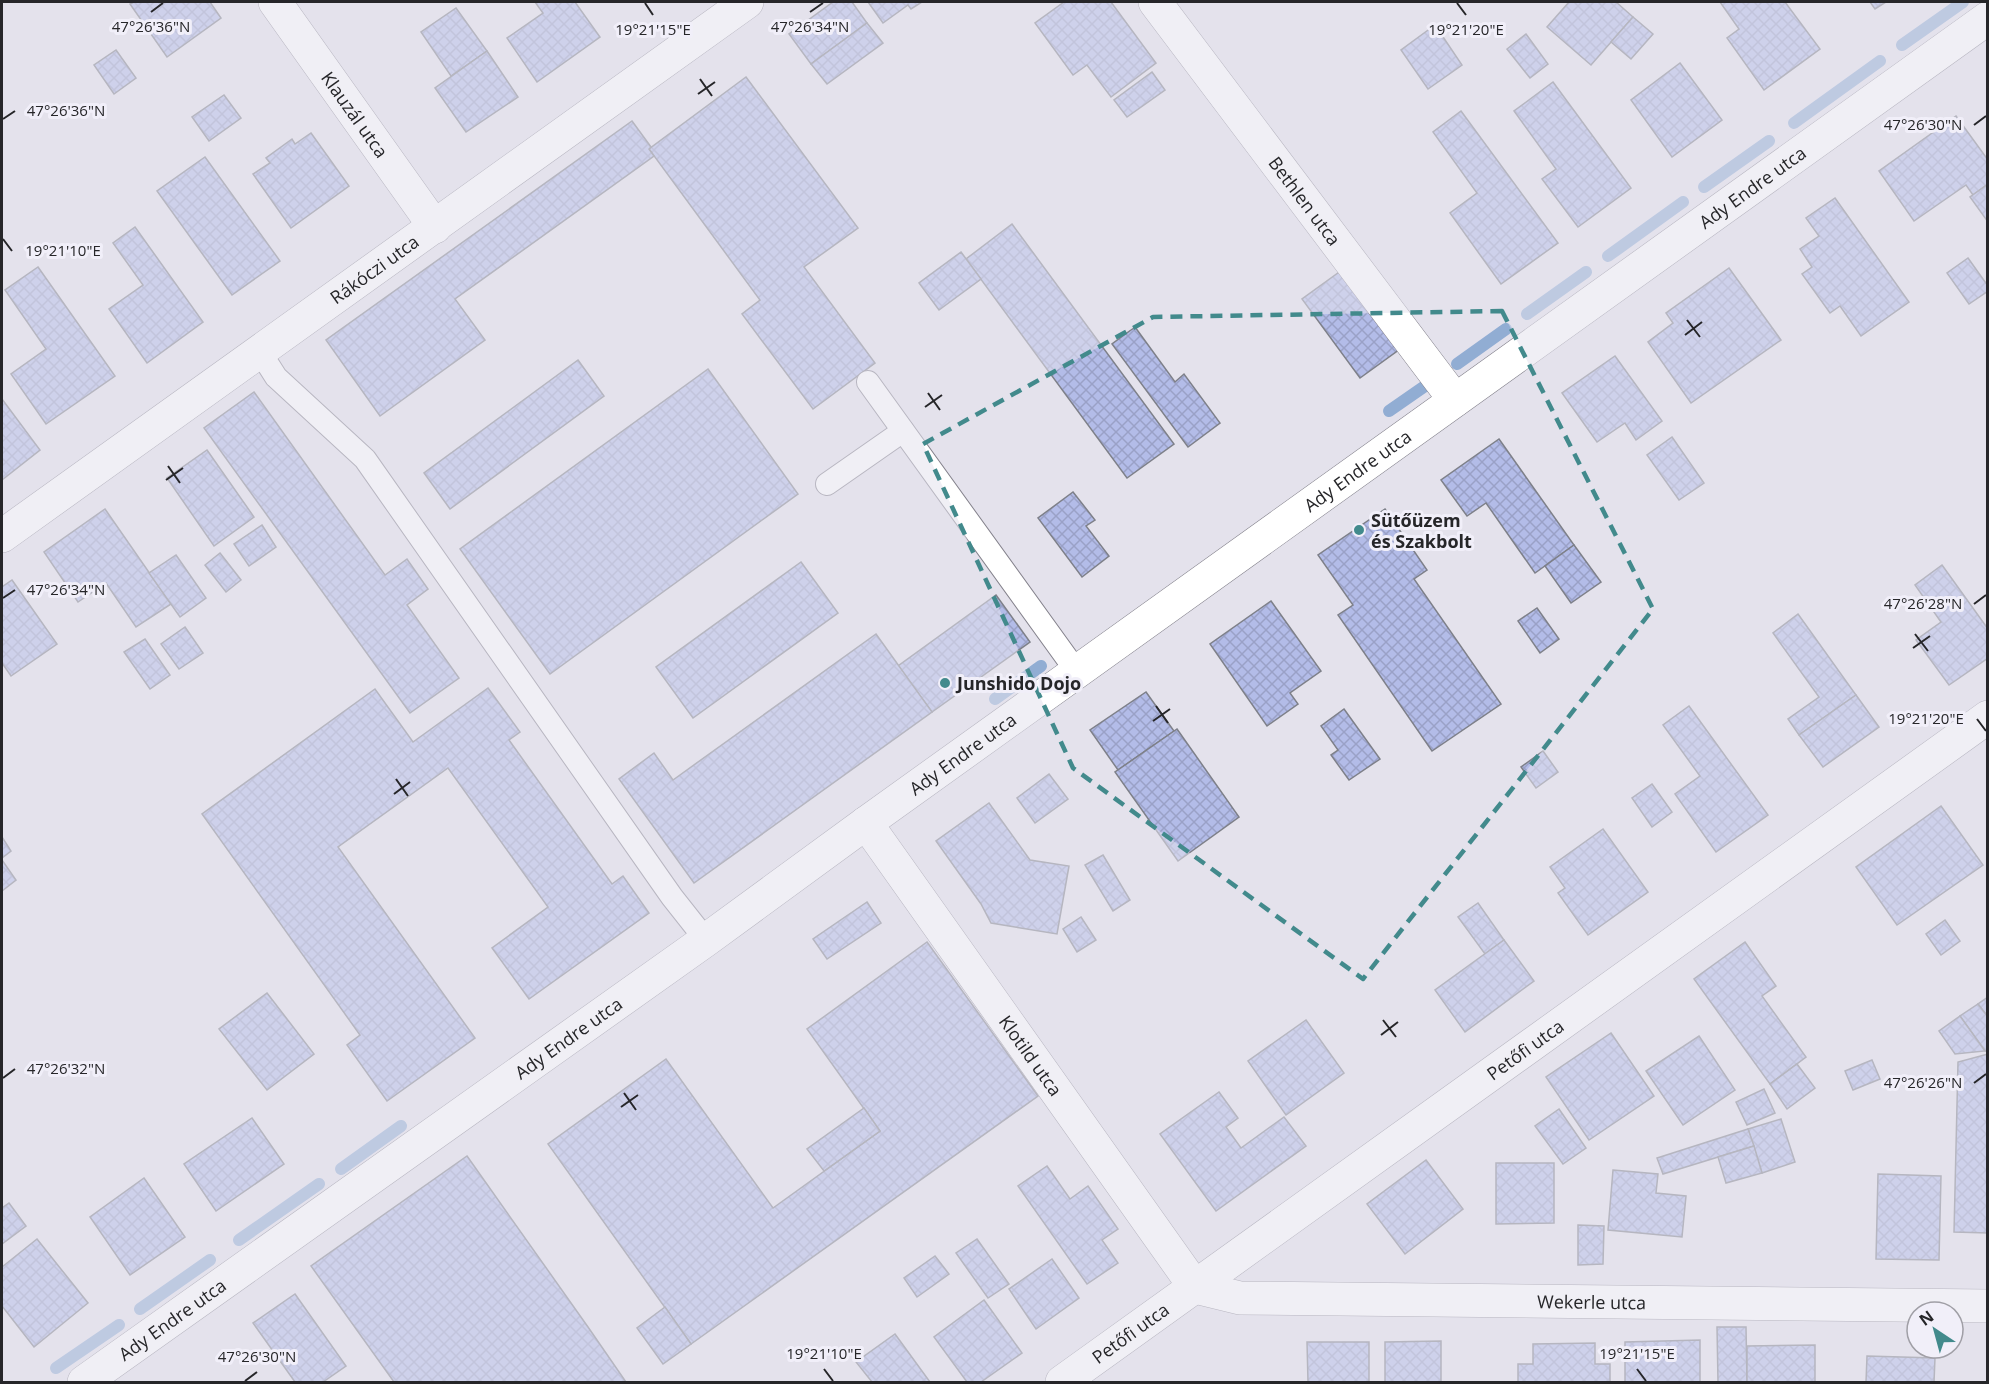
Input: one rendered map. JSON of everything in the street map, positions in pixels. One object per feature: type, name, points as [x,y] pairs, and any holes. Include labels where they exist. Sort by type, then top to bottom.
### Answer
[{"type":"street","name":"Klauzál utca","points":[[275,2],[435,227]]},
{"type":"street","name":"Rákóczi utca","points":[[2,536],[747,2]]},
{"type":"street","name":"Bethlen utca","points":[[1155,2],[1455,400]]},
{"type":"street","name":"Ady Endre utca","points":[[84,1383],[706,940],[1988,18]]},
{"type":"street","name":"Petőfi utca","points":[[1062,1383],[1988,717]]},
{"type":"street","name":"Klotild utca","points":[[866,823],[1196,1287]]},
{"type":"street","name":"Wekerle utca","points":[[1196,1287],[1240,1298],[1988,1306]]},
{"type":"lane","points":[[260,352],[276,377],[364,459],[672,897],[706,940]]},
{"type":"lane","points":[[868,382],[1077,672]]},
{"type":"lane","points":[[827,484],[903,431]]},
{"type":"highlighted area","points":[[1502,311],[1653,609],[1363,979],[1073,768],[923,444],[1153,317]]},
{"type":"building","points":[[134,2],[210,2],[221,18],[167,57],[130,4]]},
{"type":"building","points":[[535,2],[575,2],[600,37],[537,82],[507,38],[543,13]]},
{"type":"building","points":[[833,2],[852,2],[867,23],[811,64],[789,34]]},
{"type":"building","points":[[868,2],[922,2],[911,9],[908,5],[883,23]]},
{"type":"building","points":[[1064,2],[1111,2],[1156,63],[1111,97],[1087,65],[1073,75],[1035,23]]},
{"type":"building","points":[[1569,2],[1616,2],[1633,17],[1591,65],[1547,27]]},
{"type":"building","points":[[1720,2],[1785,2],[1820,49],[1764,90],[1727,38],[1739,29]]},
{"type":"building","points":[[1870,2],[1886,2],[1875,9]]},
{"type":"building","points":[[456,8],[487,51],[451,76],[421,32]]},
{"type":"building","points":[[1633,17],[1653,34],[1631,59],[1611,42]]},
{"type":"building","points":[[867,23],[883,43],[827,84],[811,64]]},
{"type":"building","points":[[1435,25],[1462,65],[1428,89],[1401,50]]},
{"type":"building","points":[[1526,34],[1548,64],[1530,78],[1507,49]]},
{"type":"building","points":[[116,50],[136,78],[114,94],[94,65]]},
{"type":"building","points":[[487,51],[518,97],[466,132],[435,88]]},
{"type":"building","points":[[1680,63],[1722,120],[1672,157],[1631,100]]},
{"type":"building","points":[[1152,72],[1165,90],[1127,117],[1114,100]]},
{"type":"building","points":[[746,77],[858,228],[804,267],[875,363],[813,409],[742,314],[760,300],[649,149]]},
{"type":"building","points":[[1553,82],[1631,188],[1578,227],[1542,179],[1556,169],[1514,111]]},
{"type":"building","points":[[224,95],[241,118],[209,141],[192,117]]},
{"type":"building","points":[[1461,111],[1558,243],[1501,284],[1450,213],[1477,193],[1433,132]]},
{"type":"building","points":[[1956,116],[1988,160],[1988,184],[1973,195],[1966,185],[1914,221],[1879,171]]},
{"type":"building","points":[[632,121],[651,147],[649,149],[654,156],[455,299],[485,340],[380,416],[326,340]]},
{"type":"building","points":[[311,133],[349,186],[291,228],[253,174],[270,163],[266,158],[292,139],[295,144]]},
{"type":"building","points":[[205,157],[280,261],[232,295],[157,191]]},
{"type":"building","points":[[1988,184],[1988,222],[1970,197]]},
{"type":"building","points":[[1835,198],[1909,302],[1861,336],[1840,306],[1830,313],[1802,274],[1812,267],[1800,249],[1819,236],[1806,218]]},
{"type":"building","points":[[1012,224],[1174,444],[1127,478],[966,259]]},
{"type":"building","points":[[135,227],[203,322],[147,363],[109,309],[143,285],[113,243]]},
{"type":"building","points":[[961,252],[981,279],[939,310],[919,283]]},
{"type":"building","points":[[1968,258],[1988,286],[1988,291],[1969,304],[1947,273]]},
{"type":"building","points":[[38,267],[115,376],[46,424],[11,374],[46,349],[5,290]]},
{"type":"building","points":[[1729,268],[1781,340],[1691,403],[1648,342],[1673,323],[1666,313]]},
{"type":"building","points":[[1342,270],[1400,349],[1360,378],[1302,299]]},
{"type":"building","points":[[1135,327],[1175,382],[1184,374],[1220,423],[1188,447],[1112,344]]},
{"type":"building","points":[[1615,356],[1662,421],[1636,440],[1625,423],[1597,442],[1562,393]]},
{"type":"building","points":[[578,360],[604,396],[450,509],[424,473]]},
{"type":"building","points":[[708,369],[798,494],[550,674],[460,549]]},
{"type":"building","points":[[254,392],[385,575],[407,559],[428,589],[407,605],[459,678],[410,713],[204,428]]},
{"type":"building","points":[[2,399],[40,450],[2,480]]},
{"type":"building","points":[[1672,437],[1704,483],[1679,500],[1647,455]]},
{"type":"building","points":[[1499,439],[1574,545],[1535,573],[1486,503],[1467,516],[1441,480]]},
{"type":"building","points":[[207,450],[254,517],[214,546],[167,478]]},
{"type":"building","points":[[1073,492],[1095,520],[1086,526],[1109,556],[1082,577],[1038,518]]},
{"type":"building","points":[[105,509],[171,604],[136,627],[106,583],[78,602],[44,552]]},
{"type":"building","points":[[1385,509],[1427,570],[1414,579],[1501,704],[1432,751],[1338,615],[1353,605],[1318,555]]},
{"type":"building","points":[[262,525],[276,547],[249,566],[234,544]]},
{"type":"building","points":[[1574,545],[1601,582],[1571,603],[1545,566]]},
{"type":"building","points":[[220,553],[241,580],[226,592],[205,565]]},
{"type":"building","points":[[176,555],[206,598],[180,617],[149,573]]},
{"type":"building","points":[[801,562],[838,613],[693,718],[656,667]]},
{"type":"building","points":[[1942,565],[1988,629],[1988,658],[1949,685],[1916,640],[1941,622],[1915,585]]},
{"type":"building","points":[[12,580],[57,644],[11,676],[2,663],[2,587]]},
{"type":"building","points":[[996,595],[1030,642],[932,712],[898,666]]},
{"type":"building","points":[[1271,601],[1321,671],[1290,693],[1298,704],[1267,726],[1210,644]]},
{"type":"building","points":[[1537,608],[1559,639],[1540,653],[1518,621]]},
{"type":"building","points":[[1798,614],[1856,695],[1799,735],[1788,719],[1819,697],[1773,633]]},
{"type":"building","points":[[185,627],[203,653],[179,669],[161,644]]},
{"type":"building","points":[[876,634],[932,712],[694,883],[619,779],[654,753],[673,780]]},
{"type":"building","points":[[145,639],[170,675],[150,689],[124,652]]},
{"type":"building","points":[[488,688],[520,732],[509,740],[612,884],[623,876],[649,913],[529,999],[492,948],[548,907],[448,768],[338,847],[475,1038],[387,1101],[347,1045],[360,1035],[202,814],[375,689],[413,742]]},
{"type":"building","points":[[1146,692],[1174,731],[1118,770],[1090,730]]},
{"type":"building","points":[[1856,695],[1879,727],[1823,767],[1799,735]]},
{"type":"building","points":[[1689,706],[1768,815],[1716,852],[1675,794],[1700,776],[1663,725]]},
{"type":"building","points":[[1344,709],[1380,759],[1349,780],[1331,755],[1338,750],[1321,726]]},
{"type":"building","points":[[1177,729],[1239,817],[1178,861],[1115,772]]},
{"type":"building","points":[[1543,751],[1558,772],[1536,788],[1521,767]]},
{"type":"building","points":[[1049,774],[1068,799],[1035,823],[1017,798]]},
{"type":"building","points":[[1652,784],[1672,812],[1652,827],[1632,798]]},
{"type":"building","points":[[989,803],[1030,860],[1069,866],[1057,934],[991,923],[981,904],[936,841]]},
{"type":"building","points":[[1941,806],[1983,865],[1897,925],[1856,867]]},
{"type":"building","points":[[1603,829],[1648,892],[1588,935],[1558,893],[1565,888],[1550,867]]},
{"type":"building","points":[[2,837],[11,851],[2,858]]},
{"type":"building","points":[[1103,855],[1130,900],[1113,911],[1085,865]]},
{"type":"building","points":[[2,860],[16,880],[2,891]]},
{"type":"building","points":[[867,902],[881,923],[827,959],[813,939]]},
{"type":"building","points":[[1478,903],[1504,940],[1485,954],[1458,917]]},
{"type":"building","points":[[1081,917],[1096,940],[1077,952],[1063,929]]},
{"type":"building","points":[[1945,920],[1960,941],[1941,955],[1926,934]]},
{"type":"building","points":[[1504,940],[1534,981],[1465,1032],[1435,990]]},
{"type":"building","points":[[927,942],[1038,1096],[691,1344],[548,1144],[666,1059],[773,1208],[880,1131],[807,1029]]},
{"type":"building","points":[[1745,942],[1776,986],[1762,996],[1806,1057],[1770,1084],[1694,979]]},
{"type":"building","points":[[267,993],[314,1054],[267,1090],[219,1029]]},
{"type":"building","points":[[1988,997],[1988,1017],[1978,1004]]},
{"type":"building","points":[[1978,1004],[1988,1017],[1988,1051],[1985,1051],[1960,1016]]},
{"type":"building","points":[[1960,1016],[1985,1051],[1955,1054],[1939,1031]]},
{"type":"building","points":[[1306,1020],[1344,1073],[1286,1115],[1248,1061]]},
{"type":"building","points":[[1611,1033],[1654,1096],[1589,1140],[1546,1077]]},
{"type":"building","points":[[1699,1036],[1735,1090],[1683,1125],[1646,1071]]},
{"type":"building","points":[[1988,1054],[1988,1233],[1954,1232],[1958,1062]]},
{"type":"building","points":[[1872,1060],[1880,1079],[1853,1090],[1845,1071]]},
{"type":"building","points":[[1797,1064],[1815,1088],[1787,1109],[1770,1084]]},
{"type":"building","points":[[1764,1089],[1775,1113],[1747,1125],[1736,1102]]},
{"type":"building","points":[[1219,1092],[1238,1118],[1226,1127],[1241,1148],[1284,1117],[1306,1146],[1216,1211],[1160,1134]]},
{"type":"building","points":[[864,1108],[880,1131],[824,1171],[807,1149]]},
{"type":"building","points":[[1559,1109],[1586,1148],[1563,1164],[1535,1126]]},
{"type":"building","points":[[252,1118],[284,1164],[216,1211],[184,1164]]},
{"type":"building","points":[[1781,1119],[1795,1162],[1762,1173],[1748,1129]]},
{"type":"building","points":[[1748,1129],[1754,1146],[1663,1174],[1657,1158]]},
{"type":"building","points":[[1754,1146],[1762,1173],[1726,1183],[1718,1157]]},
{"type":"building","points":[[467,1156],[626,1382],[394,1382],[311,1266]]},
{"type":"building","points":[[1426,1160],[1463,1209],[1405,1254],[1367,1204]]},
{"type":"building","points":[[1496,1163],[1554,1163],[1554,1223],[1496,1224]]},
{"type":"building","points":[[1047,1166],[1070,1199],[1088,1186],[1118,1229],[1102,1240],[1118,1263],[1087,1284],[1018,1186]]},
{"type":"building","points":[[1613,1170],[1658,1174],[1656,1193],[1686,1196],[1682,1237],[1608,1230]]},
{"type":"building","points":[[1878,1174],[1941,1176],[1939,1260],[1876,1259]]},
{"type":"building","points":[[144,1178],[185,1237],[130,1275],[90,1217]]},
{"type":"building","points":[[9,1203],[26,1226],[2,1244],[2,1208]]},
{"type":"building","points":[[1578,1225],[1604,1226],[1603,1264],[1578,1265]]},
{"type":"building","points":[[37,1239],[88,1303],[34,1347],[2,1306],[2,1267]]},
{"type":"building","points":[[977,1239],[1009,1284],[988,1298],[956,1253]]},
{"type":"building","points":[[935,1256],[949,1274],[917,1297],[904,1278]]},
{"type":"building","points":[[1052,1259],[1079,1298],[1036,1329],[1009,1289]]},
{"type":"building","points":[[295,1294],[346,1366],[323,1382],[295,1382],[253,1323]]},
{"type":"building","points":[[984,1300],[1022,1353],[981,1382],[967,1382],[934,1337]]},
{"type":"building","points":[[665,1307],[691,1344],[663,1364],[637,1328]]},
{"type":"building","points":[[1717,1327],[1746,1327],[1747,1382],[1718,1382]]},
{"type":"building","points":[[895,1334],[930,1382],[872,1382],[856,1362]]},
{"type":"building","points":[[1700,1340],[1700,1382],[1625,1382],[1625,1342]]},
{"type":"building","points":[[1441,1341],[1441,1382],[1385,1382],[1385,1342]]},
{"type":"building","points":[[1307,1342],[1369,1342],[1369,1382],[1308,1382]]},
{"type":"building","points":[[1595,1343],[1595,1364],[1610,1364],[1610,1382],[1518,1382],[1518,1364],[1533,1364],[1533,1344]]},
{"type":"building","points":[[1815,1345],[1815,1382],[1747,1382],[1747,1346]]},
{"type":"building","points":[[1867,1356],[1935,1360],[1934,1382],[1866,1382]]},
{"type":"waterway","points":[[1902,45],[1963,2]]},
{"type":"waterway","points":[[1794,123],[1880,61]]},
{"type":"waterway","points":[[1704,187],[1769,141]]},
{"type":"waterway","points":[[1608,256],[1683,202]]},
{"type":"waterway","points":[[1527,314],[1586,272]]},
{"type":"waterway","points":[[1457,364],[1506,329]]},
{"type":"waterway","points":[[1389,411],[1425,386]]},
{"type":"waterway","points":[[995,699],[1041,666]]},
{"type":"waterway","points":[[341,1169],[401,1126]]},
{"type":"waterway","points":[[239,1240],[319,1184]]},
{"type":"waterway","points":[[140,1309],[210,1260]]},
{"type":"waterway","points":[[56,1368],[119,1325]]},
{"type":"place","name":"Sütőüzem és Szakbolt","points":[[1359,530]]},
{"type":"place","name":"Junshido Dojo","points":[[945,683]]}]
